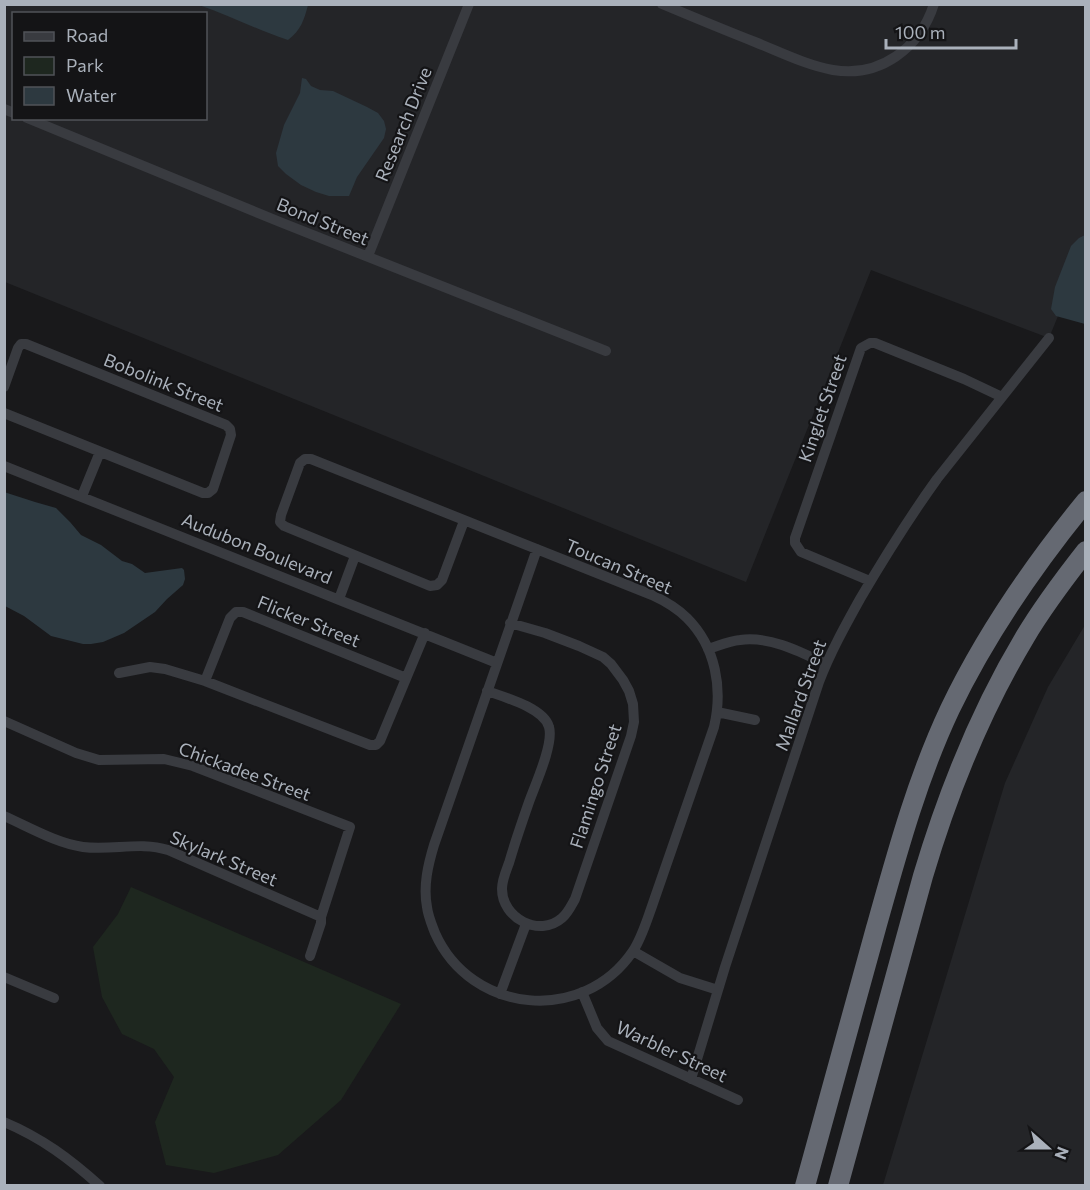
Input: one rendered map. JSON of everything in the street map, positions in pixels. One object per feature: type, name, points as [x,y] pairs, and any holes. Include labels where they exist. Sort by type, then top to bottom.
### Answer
[{"type":"highway","points":[[805,1185],[902,836],[931,754],[980,651],[1044,553],[1086,501]]},
{"type":"highway","points":[[838,1185],[950,791],[972,737],[1004,673],[1038,615],[1086,550]]},
{"type":"street","name":"Research Drive","points":[[368,256],[469,4]]},
{"type":"street","points":[[662,4],[809,63],[842,71],[869,69],[900,55],[915,41],[924,28],[934,4]]},
{"type":"street","name":"Bond Street","points":[[32,120],[280,222],[606,351]]},
{"type":"street","name":"Mallard Street","points":[[691,1079],[718,990],[826,664],[838,639],[870,581],[937,479],[1049,338]]},
{"type":"street","name":"Kinglet Street","points":[[870,581],[801,552],[795,543],[861,348],[875,343],[1002,397]]},
{"type":"street","name":"Bobolink Street","points":[[4,387],[18,348],[21,344],[26,344],[226,424],[231,435],[213,489],[208,493],[203,493],[4,413]]},
{"type":"street","points":[[82,496],[100,452]]},
{"type":"street","points":[[464,521],[442,580],[437,585],[430,586],[284,526],[280,522],[280,515],[300,463],[304,459],[310,459],[537,549]]},
{"type":"street","name":"Audubon Boulevard","points":[[4,466],[497,663]]},
{"type":"street","name":"Toucan Street","points":[[537,549],[652,595],[687,618],[696,628],[708,649],[717,678],[718,702],[714,727],[651,909],[633,951],[620,966],[595,986],[564,998],[532,1001],[511,998],[487,989],[468,978],[450,960],[438,941],[430,920],[426,897],[429,862],[434,844],[537,549]]},
{"type":"street","points":[[339,599],[355,556]]},
{"type":"street","name":"Flicker Street","points":[[205,681],[230,618],[236,612],[243,612],[406,678]]},
{"type":"street","name":"Flamingo Street","points":[[510,623],[545,633],[603,657],[623,680],[629,691],[634,713],[631,736],[575,899],[562,918],[555,922],[540,926],[526,924]]},
{"type":"street","points":[[118,673],[156,667],[205,681],[370,746],[376,746],[425,633]]},
{"type":"street","points":[[708,649],[741,639],[754,640],[790,647],[826,664]]},
{"type":"street","points":[[487,691],[534,710],[546,721],[550,734],[547,751],[514,846],[502,889],[506,905],[515,918],[526,924],[500,994]]},
{"type":"street","points":[[717,712],[755,720]]},
{"type":"street","name":"Chickadee Street","points":[[4,721],[88,757],[107,760],[164,759],[193,766],[350,827],[321,917]]},
{"type":"street","name":"Skylark Street","points":[[4,816],[49,836],[84,847],[112,848],[143,845],[168,850],[321,917]]},
{"type":"street","points":[[310,956],[321,917]]},
{"type":"street","points":[[633,951],[680,978],[718,990]]},
{"type":"street","points":[[4,977],[54,998]]},
{"type":"street","name":"Warbler Street","points":[[582,992],[597,1028],[608,1041],[738,1100]]},
{"type":"street","points":[[4,1122],[50,1145],[100,1185]]},
{"type":"shaded area","points":[[4,5],[1085,5],[1085,250],[1049,338],[871,270],[746,582],[5,282]]},
{"type":"shaded area","points":[[1085,625],[1085,1185],[883,1185],[1005,783],[1048,687]]},
{"type":"green space","points":[[131,887],[401,1004],[341,1100],[278,1155],[214,1173],[166,1165],[155,1122],[174,1077],[154,1049],[122,1034],[102,997],[93,947],[118,914]]},
{"type":"water","points":[[199,5],[308,5],[301,24],[288,40]]},
{"type":"water","points":[[302,78],[306,79],[311,86],[320,90],[333,91],[367,107],[378,113],[384,121],[386,129],[384,138],[357,177],[349,196],[329,196],[316,192],[301,185],[278,166],[276,153],[284,125],[300,93]]},
{"type":"water","points":[[1086,235],[1085,324],[1056,316],[1051,309],[1055,287],[1071,246]]},
{"type":"water","points":[[4,492],[56,508],[81,535],[145,573],[182,568],[185,579],[183,585],[155,612],[124,633],[103,642],[83,644],[51,636],[24,616],[5,606]]}]
